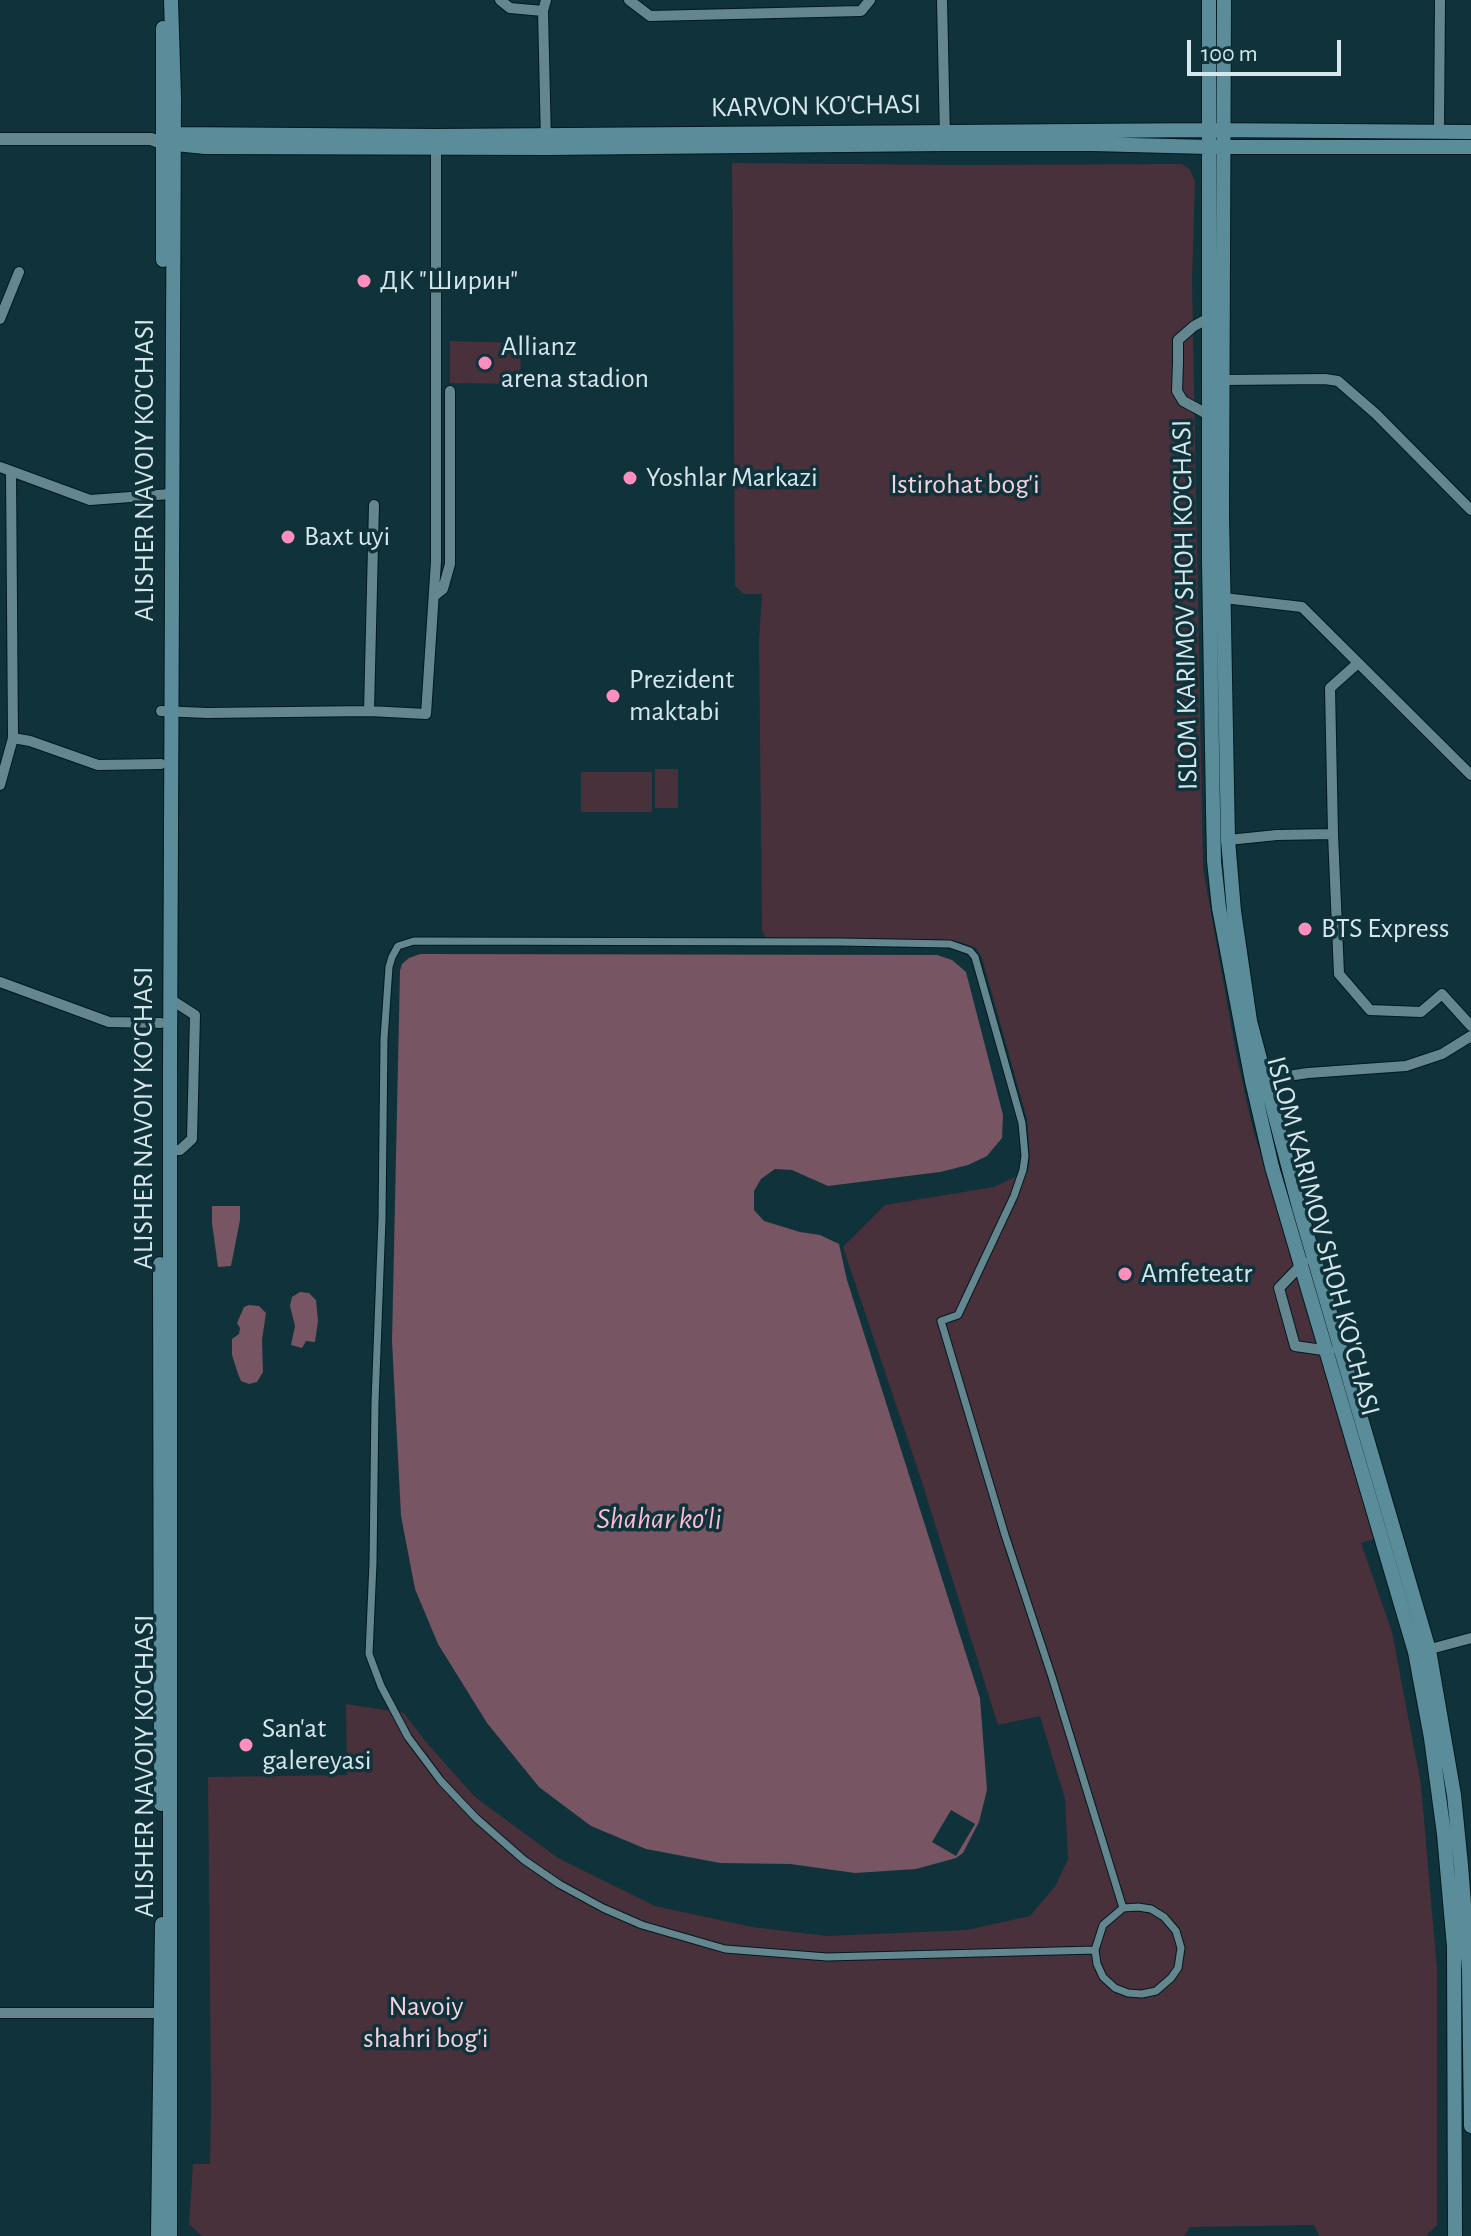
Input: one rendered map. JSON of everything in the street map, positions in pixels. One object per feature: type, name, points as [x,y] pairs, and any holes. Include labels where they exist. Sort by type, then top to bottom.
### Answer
[{"type":"main road","name":"ALISHER NAVOIY KO'CHASI","points":[[163,0],[167,494],[166,1680],[162,1867],[166,2014],[164,2234]]},
{"type":"main road","name":"ALISHER NAVOIY KO'CHASI","points":[[164,139],[171,0]]},
{"type":"main road","name":"ISLOM KARIMOV SHOH KO'CHASI","points":[[1209,0],[1209,561],[1214,861],[1219,908],[1228,965],[1307,1259],[1325,1350],[1422,1651]]},
{"type":"main road","name":"ISLOM KARIMOV SHOH KO'CHASI","points":[[1224,0],[1224,598],[1228,840],[1234,911],[1259,1080]]},
{"type":"main road","name":"KARVON KO'CHASI","points":[[164,139],[436,142],[945,137],[1208,130],[1471,132]]},
{"type":"main road","points":[[945,137],[1208,147],[1471,147]]},
{"type":"main road","name":"ALISHER NAVOIY KO'CHASI","points":[[165,1210],[170,1150],[161,764],[166,711]]},
{"type":"main road","name":"ISLOM KARIMOV SHOH KO'CHASI","points":[[1307,1259],[1340,1352],[1422,1651],[1454,1795],[1469,1970],[1471,2126]]},
{"type":"main road","name":"ISLOM KARIMOV SHOH KO'CHASI","points":[[1455,2236],[1455,1978],[1460,1865]]},
{"type":"street","points":[[500,0],[510,8],[545,5],[546,141]]},
{"type":"street","points":[[629,0],[650,16],[861,11],[870,0]]},
{"type":"street","points":[[942,0],[945,137]]},
{"type":"street","points":[[1439,132],[1440,0]]},
{"type":"street","points":[[0,139],[164,139]]},
{"type":"street","points":[[166,711],[426,714],[436,530],[436,142]]},
{"type":"street","points":[[0,319],[19,272]]},
{"type":"street","points":[[1209,415],[1183,401],[1177,391],[1178,340],[1194,326],[1224,311]]},
{"type":"street","points":[[1224,380],[1338,381],[1376,414],[1471,510]]},
{"type":"street","points":[[434,596],[443,589],[450,564],[450,391]]},
{"type":"street","points":[[0,785],[13,738],[12,576],[6,469],[90,500],[167,494]]},
{"type":"street","points":[[369,711],[374,505]]},
{"type":"street","points":[[0,573],[12,576]]},
{"type":"street","points":[[1224,598],[1302,607],[1471,775]]},
{"type":"street","points":[[1358,663],[1330,688],[1339,974],[1370,1010],[1421,1012],[1442,994],[1471,1026]]},
{"type":"street","points":[[13,738],[98,765],[161,764]]},
{"type":"street","points":[[1228,840],[1333,834]]},
{"type":"street","points":[[1095,1950],[827,1957],[725,1949],[642,1925],[570,1890],[524,1860],[476,1818],[441,1781],[408,1737],[381,1686],[369,1654],[384,1039],[389,967],[398,946],[414,941],[856,942],[950,944],[970,951],[975,957],[1022,1123],[1025,1156],[1014,1196],[958,1315],[941,1321],[1123,1908]]},
{"type":"street","points":[[0,982],[109,1022],[165,1012],[195,1015],[192,1139],[180,1150],[170,1150]]},
{"type":"street","points":[[1259,1080],[1406,1066],[1442,1054],[1471,1036]]},
{"type":"street","points":[[1307,1259],[1279,1288],[1295,1346],[1340,1352]]},
{"type":"street","points":[[1422,1651],[1471,1638]]},
{"type":"street","points":[[1123,1908],[1151,1909],[1164,1917],[1176,1931],[1181,1948],[1178,1968],[1156,1991],[1128,1993],[1115,1988],[1103,1977],[1097,1964],[1095,1950],[1103,1925],[1123,1908]]},
{"type":"street","points":[[0,2013],[166,2014]]},
{"type":"green space","points":[[732,163],[1182,164],[1190,170],[1195,181],[1192,281],[1203,868],[1252,1126],[1378,1538],[1361,1543],[1392,1632],[1421,1785],[1437,1970],[1437,2225],[1426,2236],[1319,2236],[1314,2225],[1190,2227],[1184,2236],[202,2236],[189,2224],[193,2164],[210,2164],[208,1777],[347,1775],[346,1704],[404,1713],[475,1797],[558,1858],[655,1906],[752,1927],[827,1936],[967,1930],[1030,1916],[1056,1885],[1068,1859],[1065,1799],[1040,1716],[998,1725],[920,1476],[843,1247],[885,1205],[994,1187],[1028,1171],[1027,1119],[982,958],[976,948],[960,942],[768,939],[762,930],[759,640],[762,594],[744,594],[735,586]]},
{"type":"green space","name":"Allianz arena stadion","points":[[450,341],[521,343],[520,384],[450,383]]},
{"type":"green space","points":[[655,769],[678,769],[678,808],[655,808]]},
{"type":"green space","points":[[581,772],[652,772],[652,812],[581,812]]},
{"type":"water","name":"Shahar ko'li","points":[[420,954],[937,955],[952,960],[966,972],[1003,1115],[1002,1138],[987,1156],[940,1172],[828,1186],[792,1170],[775,1169],[761,1179],[754,1191],[754,1210],[764,1221],[820,1235],[839,1244],[847,1280],[980,1698],[987,1790],[979,1822],[963,1853],[956,1858],[916,1869],[855,1873],[790,1864],[720,1863],[646,1849],[591,1826],[539,1787],[487,1723],[438,1644],[415,1589],[401,1516],[392,1341],[400,971],[409,958]]},
{"type":"water","points":[[212,1206],[240,1206],[231,1266],[218,1267]]},
{"type":"water","points":[[300,1292],[309,1293],[316,1300],[318,1321],[315,1342],[306,1341],[302,1348],[291,1345],[295,1326],[290,1306],[292,1297]]},
{"type":"water","points":[[259,1306],[266,1313],[262,1340],[263,1372],[257,1382],[249,1384],[241,1381],[238,1374],[232,1355],[232,1339],[239,1334],[237,1323],[244,1307]]},
{"type":"pier","points":[[951,1810],[975,1824],[956,1856],[932,1842]]},
{"type":"place","name":"ДК \"Ширин\"","points":[[364,281]]},
{"type":"place","name":"Allianz arena stadion","points":[[485,363]]},
{"type":"place","name":"Yoshlar Markazi","points":[[630,478]]},
{"type":"place","name":"Baxt uyi","points":[[288,537]]},
{"type":"place","name":"Prezident maktabi","points":[[613,696]]},
{"type":"place","name":"BTS Express","points":[[1305,929]]},
{"type":"place","name":"Amfeteatr","points":[[1125,1274]]},
{"type":"place","name":"San'at galereyasi","points":[[246,1745]]},
{"type":"park label","name":"Istirohat bog'i","points":[[965,485]]},
{"type":"park label","name":"Navoiy shahri bog'i","points":[[426,2023]]}]
